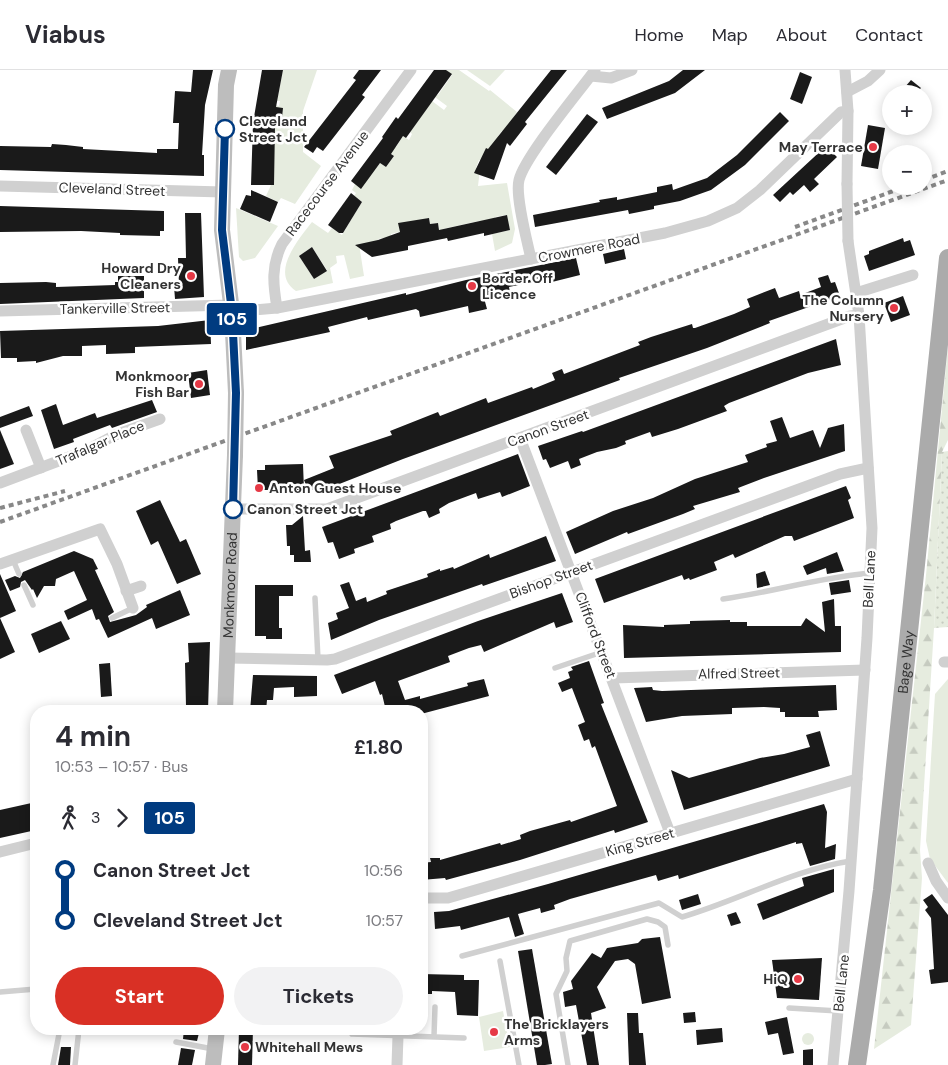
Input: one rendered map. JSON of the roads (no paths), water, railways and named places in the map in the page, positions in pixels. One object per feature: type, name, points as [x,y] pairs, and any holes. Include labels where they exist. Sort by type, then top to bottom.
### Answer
[{"type":"main road","name":"Bage Way","points":[[857,1065],[882,890],[948,258]]},
{"type":"street","name":"Monkmoor Road","points":[[225,705],[236,393],[231,309],[222,230],[226,85],[229,70]]},
{"type":"street","name":"Racecourse Avenue","points":[[277,308],[272,275],[275,258],[282,244],[411,70]]},
{"type":"street","points":[[531,259],[519,180],[531,157],[593,73],[610,78],[632,70]]},
{"type":"street","name":"Bell Lane","points":[[833,1065],[865,670],[872,528],[859,316],[848,241],[848,111],[845,70]]},
{"type":"street","points":[[847,92],[868,82],[880,70]]},
{"type":"street","name":"Crowmere Road","points":[[231,309],[277,308],[665,233],[708,221],[737,208],[760,190],[841,112],[848,111]]},
{"type":"street","name":"Cleveland Street","points":[[0,186],[223,192]]},
{"type":"street","points":[[856,293],[913,275]]},
{"type":"street","name":"Tankerville Street","points":[[0,311],[231,309]]},
{"type":"street","name":"Canon Street","points":[[233,509],[327,509],[850,316],[859,316]]},
{"type":"street","name":"Trafalgar Place","points":[[0,483],[85,451],[115,435],[160,419]]},
{"type":"street","name":"Trafalgar Place","points":[[26,430],[40,468]]},
{"type":"street","name":"Clifford Street","points":[[520,438],[670,833]]},
{"type":"street","name":"Bishop Street","points":[[228,658],[335,659],[840,474],[868,468]]},
{"type":"street","points":[[0,564],[100,529],[133,608]]},
{"type":"street","points":[[126,591],[141,586]]},
{"type":"street","name":"Alfred Street","points":[[612,678],[865,670]]},
{"type":"street","name":"King Street","points":[[428,898],[448,898],[857,779]]},
{"type":"street","points":[[0,852],[30,844]]},
{"type":"street","points":[[928,863],[936,881],[948,898]]},
{"type":"street","points":[[214,1057],[216,1035]]},
{"type":"street","points":[[392,1036],[397,1065]]},
{"type":"lane","points":[[13,560],[19,574]]},
{"type":"lane","points":[[723,598],[757,594],[852,574],[871,573]]},
{"type":"lane","points":[[24,585],[33,605]]},
{"type":"lane","points":[[315,598],[318,660]]},
{"type":"lane","points":[[112,618],[133,608]]},
{"type":"lane","points":[[555,668],[602,652]]},
{"type":"lane","points":[[462,956],[659,903],[682,917],[713,908],[829,864],[851,861]]},
{"type":"lane","points":[[568,1065],[556,994],[568,971],[566,958],[570,941],[647,919],[658,922],[665,927],[668,945]]},
{"type":"lane","points":[[500,961],[519,1065]]},
{"type":"lane","points":[[0,992],[30,990]]},
{"type":"lane","points":[[434,1036],[435,1007]]},
{"type":"lane","points":[[789,1008],[838,1011]]},
{"type":"lane","points":[[53,1065],[59,1035]]},
{"type":"lane","points":[[75,1065],[79,1035]]},
{"type":"lane","points":[[372,1035],[464,1038]]},
{"type":"lane","points":[[176,1042],[214,1057]]},
{"type":"railway","points":[[932,177],[948,171]]},
{"type":"railway","points":[[0,522],[948,180]]},
{"type":"railway","points":[[795,227],[882,195]]},
{"type":"railway","points":[[0,508],[65,491]]},
{"type":"place","name":"Cleveland Street Jct","points":[[225,129]]},
{"type":"place","name":"May Terrace","points":[[873,147]]},
{"type":"place","name":"Howard Dry Cleaners","points":[[191,276]]},
{"type":"place","name":"Border Off Licence","points":[[472,286]]},
{"type":"place","name":"The Column Nursery","points":[[894,308]]},
{"type":"place","name":"Monkmoor Fish Bar","points":[[199,384]]},
{"type":"place","name":"Anton Guest House","points":[[259,488]]},
{"type":"place","name":"Canon Street Jct","points":[[233,509]]},
{"type":"place","name":"HiQ","points":[[798,979]]},
{"type":"place","name":"The Bricklayers Arms","points":[[494,1032]]},
{"type":"place","name":"Whitehall Mews","points":[[245,1047]]}]
